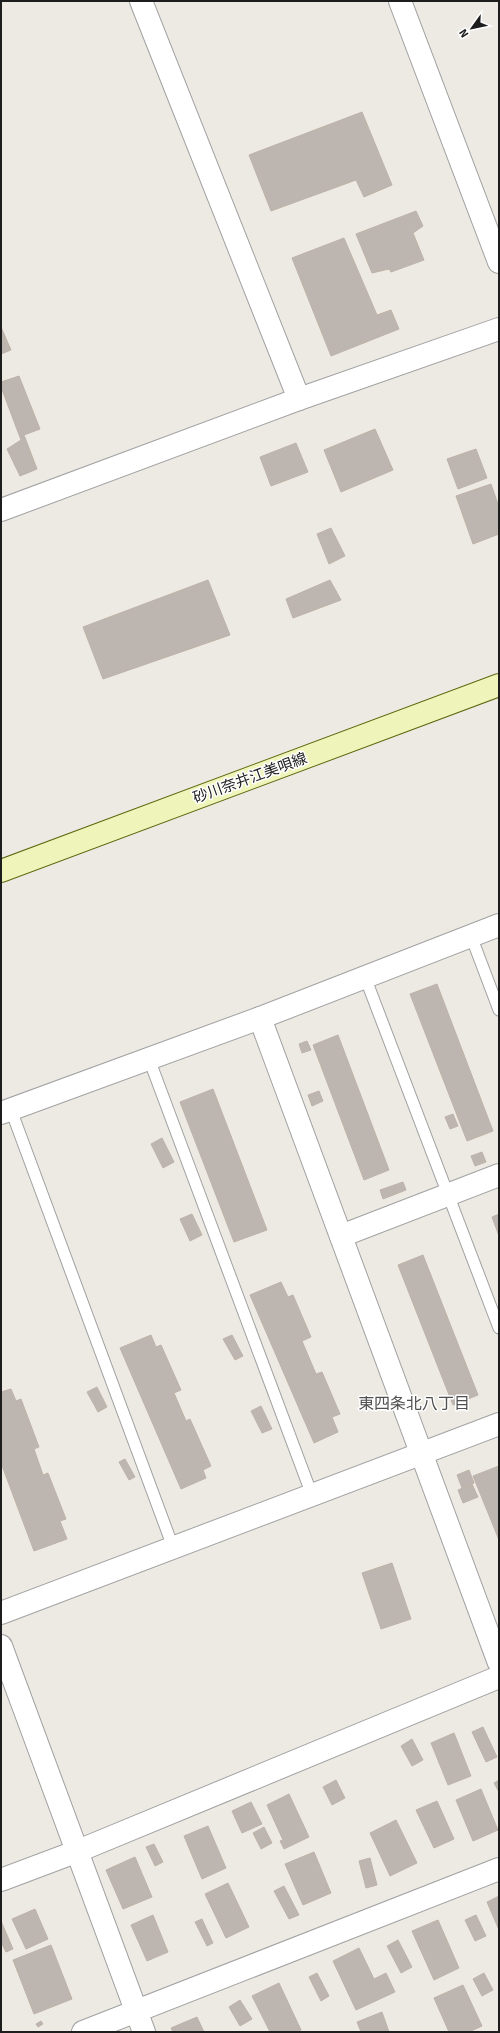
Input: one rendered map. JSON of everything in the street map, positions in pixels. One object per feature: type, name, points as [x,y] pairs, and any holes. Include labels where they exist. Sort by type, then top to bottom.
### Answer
[{"type":"main road","name":"砂川奈井江美唄線","points":[[1,870],[499,685]]},
{"type":"street","points":[[142,1],[299,399]]},
{"type":"street","points":[[400,1],[499,262]]},
{"type":"street","points":[[1,510],[299,399],[499,329]]},
{"type":"street","points":[[6,1111],[260,1018],[499,925]]},
{"type":"street","points":[[260,1018],[499,1663]]},
{"type":"street","points":[[341,1236],[499,1175]]},
{"type":"street","points":[[1,1613],[499,1424]]},
{"type":"street","points":[[1,1646],[144,2032]]},
{"type":"street","points":[[1,1880],[78,1851],[499,1677]]},
{"type":"street","points":[[83,2032],[499,1869]]},
{"type":"lane","points":[[471,936],[499,1010]]},
{"type":"lane","points":[[365,977],[499,1328]]},
{"type":"lane","points":[[149,1059],[312,1495]]},
{"type":"lane","points":[[6,1111],[173,1547]]},
{"type":"building","points":[[362,112],[392,185],[364,197],[356,180],[271,211],[249,155]]},
{"type":"building","points":[[416,211],[423,226],[413,233],[424,260],[391,272],[389,269],[372,273],[356,234]]},
{"type":"building","points":[[344,238],[377,315],[391,310],[399,329],[331,356],[292,258]]},
{"type":"building","points":[[1,327],[11,350],[1,354]]},
{"type":"building","points":[[19,376],[40,429],[24,435],[37,469],[20,476],[7,449],[21,440],[1,387],[1,382]]},
{"type":"building","points":[[375,429],[393,470],[341,492],[324,450]]},
{"type":"building","points":[[296,443],[308,472],[271,486],[260,457]]},
{"type":"building","points":[[476,449],[487,478],[458,489],[447,459]]},
{"type":"building","points":[[491,484],[499,507],[499,534],[473,544],[456,496]]},
{"type":"building","points":[[331,528],[345,556],[329,564],[317,534]]},
{"type":"building","points":[[208,580],[230,635],[103,679],[83,627]]},
{"type":"building","points":[[330,580],[341,600],[293,618],[286,599]]},
{"type":"building","points":[[437,984],[493,1131],[467,1141],[410,994]]},
{"type":"building","points":[[338,1035],[389,1170],[364,1180],[313,1045]]},
{"type":"building","points":[[307,1041],[311,1050],[302,1053],[299,1044]]},
{"type":"building","points":[[213,1089],[267,1230],[234,1242],[180,1102]]},
{"type":"building","points":[[319,1091],[323,1101],[312,1106],[308,1095]]},
{"type":"building","points":[[453,1114],[458,1126],[450,1129],[445,1117]]},
{"type":"building","points":[[162,1138],[174,1162],[163,1168],[151,1144]]},
{"type":"building","points":[[482,1152],[486,1162],[475,1166],[471,1156]]},
{"type":"building","points":[[403,1182],[406,1190],[383,1199],[380,1190]]},
{"type":"building","points":[[192,1214],[202,1235],[190,1241],[180,1219]]},
{"type":"building","points":[[499,1214],[499,1236],[492,1217]]},
{"type":"building","points":[[423,1255],[478,1395],[453,1405],[398,1265]]},
{"type":"building","points":[[281,1282],[288,1297],[293,1295],[311,1337],[302,1341],[316,1374],[322,1372],[340,1414],[332,1417],[338,1432],[314,1443],[250,1295]]},
{"type":"building","points":[[151,1335],[156,1347],[161,1345],[181,1390],[174,1393],[186,1421],[190,1419],[211,1466],[203,1470],[206,1478],[181,1489],[120,1348]]},
{"type":"building","points":[[232,1335],[243,1356],[235,1360],[223,1339]]},
{"type":"building","points":[[97,1387],[107,1407],[98,1412],[87,1392]]},
{"type":"building","points":[[11,1389],[16,1401],[21,1399],[39,1447],[34,1449],[43,1475],[48,1473],[66,1519],[60,1521],[67,1539],[34,1551],[1,1463],[1,1392]]},
{"type":"building","points":[[261,1406],[272,1429],[262,1433],[251,1411]]},
{"type":"building","points":[[125,1459],[135,1477],[129,1480],[119,1462]]},
{"type":"building","points":[[499,1466],[499,1540],[473,1476]]},
{"type":"building","points":[[469,1470],[474,1483],[462,1488],[457,1475]]},
{"type":"building","points":[[472,1484],[478,1497],[463,1503],[458,1490]]},
{"type":"building","points":[[392,1563],[411,1619],[381,1629],[362,1573]]},
{"type":"building","points":[[483,1727],[497,1757],[486,1762],[472,1732]]},
{"type":"building","points":[[454,1733],[471,1776],[448,1785],[431,1743]]},
{"type":"building","points":[[412,1739],[423,1760],[412,1766],[401,1746]]},
{"type":"building","points":[[336,1780],[345,1798],[332,1805],[323,1787]]},
{"type":"building","points":[[499,1780],[499,1792],[494,1783]]},
{"type":"building","points":[[481,1789],[498,1830],[473,1841],[456,1800]]},
{"type":"building","points":[[289,1794],[309,1837],[284,1849],[280,1841],[283,1840],[267,1805]]},
{"type":"building","points":[[437,1801],[454,1839],[434,1848],[416,1810]]},
{"type":"building","points":[[251,1802],[262,1824],[242,1833],[232,1811]]},
{"type":"building","points":[[396,1820],[417,1863],[390,1876],[370,1833]]},
{"type":"building","points":[[208,1826],[226,1868],[202,1879],[184,1836]]},
{"type":"building","points":[[264,1827],[272,1843],[261,1849],[253,1833]]},
{"type":"building","points":[[154,1844],[163,1862],[155,1866],[146,1847]]},
{"type":"building","points":[[314,1852],[331,1893],[303,1905],[285,1864]]},
{"type":"building","points":[[135,1857],[152,1897],[123,1909],[106,1870]]},
{"type":"building","points":[[370,1858],[377,1885],[366,1888],[359,1861]]},
{"type":"building","points":[[228,1883],[249,1927],[226,1938],[205,1894]]},
{"type":"building","points":[[284,1886],[299,1915],[289,1919],[274,1891]]},
{"type":"building","points":[[499,1896],[499,1930],[487,1902]]},
{"type":"building","points":[[35,1909],[48,1939],[26,1949],[12,1919]]},
{"type":"building","points":[[153,1915],[168,1952],[147,1961],[131,1925]]},
{"type":"building","points":[[476,1915],[486,1936],[475,1941],[465,1920]]},
{"type":"building","points":[[202,1919],[213,1943],[207,1946],[195,1922]]},
{"type":"building","points":[[438,1920],[459,1968],[434,1980],[412,1931]]},
{"type":"building","points":[[1,1921],[13,1949],[6,1952],[1,1942]]},
{"type":"building","points":[[398,1940],[412,1967],[401,1973],[387,1946]]},
{"type":"building","points":[[51,1945],[72,1999],[34,2014],[13,1960]]},
{"type":"building","points":[[359,1948],[374,1979],[386,1973],[395,1992],[356,2010],[333,1961]]},
{"type":"building","points":[[317,1973],[329,1996],[321,2001],[309,1977]]},
{"type":"building","points":[[484,1973],[493,1990],[482,1996],[473,1979]]},
{"type":"building","points":[[279,1983],[301,2030],[297,2032],[270,2032],[252,1996]]},
{"type":"building","points":[[463,1985],[482,2026],[469,2032],[449,2032],[434,1998]]},
{"type":"building","points":[[240,2000],[252,2019],[240,2026],[229,2007]]},
{"type":"building","points":[[382,2012],[389,2032],[361,2032],[357,2022]]},
{"type":"building","points":[[197,2017],[204,2032],[173,2032],[171,2028]]},
{"type":"building","points":[[41,2021],[43,2024],[38,2027],[36,2024]]},
{"type":"district","name":"東四条北八丁目","points":[[414,1404]]}]
